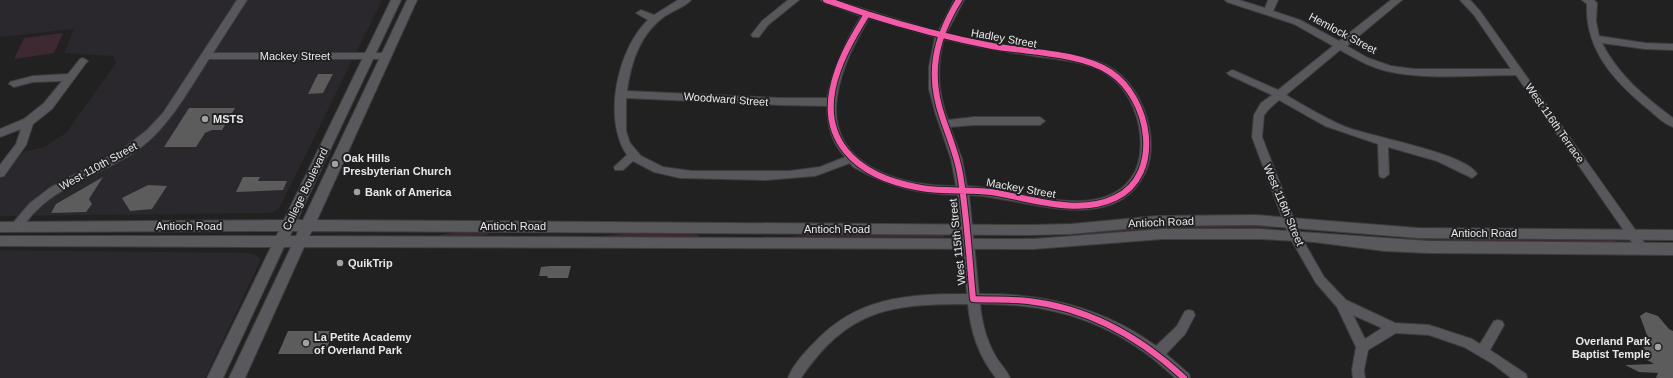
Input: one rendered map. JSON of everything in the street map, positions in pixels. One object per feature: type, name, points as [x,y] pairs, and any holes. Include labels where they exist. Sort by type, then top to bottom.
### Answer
[{"type":"main road","name":"College Boulevard","points":[[215,378],[396,0]]},
{"type":"main road","name":"College Boulevard","points":[[237,378],[412,0]]},
{"type":"main road","name":"Antioch Road","points":[[0,227],[308,225],[1052,230],[1175,220],[1289,222],[1418,233],[1673,235]]},
{"type":"main road","points":[[1,241],[23,234],[43,233],[56,226]]},
{"type":"main road","points":[[1,241],[16,227]]},
{"type":"main road","name":"Antioch Road","points":[[1,241],[968,244],[1057,243],[1163,234],[1295,236],[1428,247],[1673,249]]},
{"type":"street","name":"West 110th Street","points":[[16,227],[34,206],[55,190],[123,154],[151,133],[167,116],[242,0]]},
{"type":"street","points":[[686,0],[671,7],[655,19],[645,29],[634,46],[627,68],[622,94],[619,124],[621,135],[633,156],[652,167],[674,173],[731,175],[804,174],[826,169],[850,159]]},
{"type":"street","points":[[756,35],[766,23],[794,0]]},
{"type":"street","name":"Hadley Street","points":[[826,0],[941,36],[994,47],[1078,59],[1102,67],[1121,80],[1133,93],[1138,103],[1144,132]]},
{"type":"street","name":"West 115th Street","points":[[959,0],[941,36],[933,76],[937,102],[957,160],[967,230],[976,319],[983,345],[994,366],[1004,378]]},
{"type":"street","name":"Hemlock Street","points":[[1230,0],[1297,22],[1376,65],[1404,71],[1519,72]]},
{"type":"street","points":[[1268,12],[1273,0]]},
{"type":"street","name":"West 116th Street","points":[[1362,347],[1342,304],[1313,270],[1295,236],[1260,147],[1256,128],[1261,111],[1278,95],[1397,0]]},
{"type":"street","name":"West 116th Terrace","points":[[1466,0],[1478,13],[1642,248]]},
{"type":"street","points":[[1591,1],[1590,25],[1603,54],[1616,72],[1638,95],[1673,123]]},
{"type":"street","points":[[642,13],[655,19]]},
{"type":"street","name":"Mackey Street","points":[[867,14],[852,38],[838,68],[831,102],[831,120],[837,142],[850,159],[869,172],[900,184],[927,189],[990,192],[1072,206],[1101,203],[1114,199],[1130,189],[1141,174],[1146,158],[1144,132]]},
{"type":"street","points":[[1596,39],[1645,46],[1673,47]]},
{"type":"street","name":"Mackey Street","points":[[205,56],[386,56]]},
{"type":"street","points":[[0,133],[28,122],[48,106],[82,61]]},
{"type":"street","points":[[1232,73],[1262,85],[1328,123],[1359,135],[1442,157],[1472,174]]},
{"type":"street","points":[[14,84],[33,79],[70,77]]},
{"type":"street","name":"Woodward Street","points":[[622,94],[694,96],[774,103],[831,102]]},
{"type":"street","points":[[945,124],[974,121],[1040,121]]},
{"type":"street","points":[[0,173],[21,146],[28,122]]},
{"type":"street","points":[[1383,141],[1384,174]]},
{"type":"street","points":[[619,167],[633,156]]},
{"type":"street","points":[[794,378],[814,351],[829,335],[858,315],[895,302],[916,300],[1028,301],[1076,311],[1121,331],[1157,354],[1184,378]]},
{"type":"street","points":[[1342,304],[1394,328],[1414,328],[1444,334],[1459,339],[1483,351],[1521,378]]},
{"type":"street","points":[[1157,354],[1181,330],[1189,316]]},
{"type":"street","points":[[1483,351],[1498,325]]},
{"type":"street","points":[[1359,378],[1358,370],[1362,347],[1394,328]]},
{"type":"shaded area","points":[[0,0],[382,0],[280,207],[272,213],[0,216],[0,179],[22,152],[44,147],[66,133],[116,63],[113,56],[64,53],[74,29],[0,37]]},
{"type":"shaded area","points":[[63,33],[54,53],[14,59],[24,38]]},
{"type":"shaded area","points":[[1174,225],[1269,225],[1275,226],[1275,228],[1198,228],[1089,238],[988,240],[1069,236],[1105,230]]},
{"type":"shaded area","points":[[457,232],[490,233],[486,235],[425,238]]},
{"type":"shaded area","points":[[1316,232],[1392,238],[1612,239],[1617,242],[1453,244],[1317,234]]},
{"type":"shaded area","points":[[634,233],[692,233],[699,235],[699,238],[536,238],[537,236],[542,235],[602,236]]},
{"type":"shaded area","points":[[815,234],[937,234],[944,235],[945,237],[735,239],[736,237],[787,237]]},
{"type":"shaded area","points":[[0,250],[249,253],[256,255],[261,259],[205,378],[0,378]]},
{"type":"building","points":[[318,74],[333,74],[323,93],[308,94]]},
{"type":"building","name":"MSTS","points":[[189,108],[235,108],[222,130],[212,130],[205,133],[196,147],[164,147]]},
{"type":"building","points":[[103,177],[89,199],[92,204],[86,212],[51,213],[56,204]]},
{"type":"building","points":[[243,177],[260,177],[258,181],[287,181],[283,190],[236,192]]},
{"type":"building","points":[[148,185],[167,186],[152,209],[130,211],[122,198]]},
{"type":"building","points":[[571,266],[568,278],[547,278],[548,276],[539,276],[541,267]]},
{"type":"building","name":"Overland Park Baptist Temple","points":[[1646,312],[1658,316],[1669,329],[1673,331],[1673,378],[1656,378],[1658,373],[1639,372],[1625,365],[1654,364],[1640,356],[1648,338],[1640,316]]},
{"type":"building","name":"La Petite Academy of Overland Park","points":[[288,331],[334,331],[324,354],[278,354]]},
{"type":"cycle path","points":[[826,0],[933,34],[1019,51],[1074,59],[1102,67],[1111,72],[1124,84],[1135,99],[1142,117],[1146,136],[1146,155],[1141,173],[1130,188],[1115,198],[1100,203],[1068,205],[1052,204],[989,192],[919,188],[883,179],[857,164],[840,145],[832,123],[832,98],[838,71],[850,43],[867,14]]},
{"type":"cycle path","points":[[959,0],[946,23],[937,48],[934,88],[942,119],[955,154],[960,173],[973,299],[1014,300],[1050,304],[1092,317],[1113,326],[1151,349],[1184,378]]},
{"type":"place","name":"MSTS","points":[[205,119]]},
{"type":"place","name":"Oak Hills Presbyterian Church","points":[[335,164]]},
{"type":"place","name":"Bank of America","points":[[357,192]]},
{"type":"place","name":"QuikTrip","points":[[340,263]]},
{"type":"place","name":"La Petite Academy of Overland Park","points":[[306,343]]},
{"type":"place","name":"Overland Park Baptist Temple","points":[[1658,347]]}]
